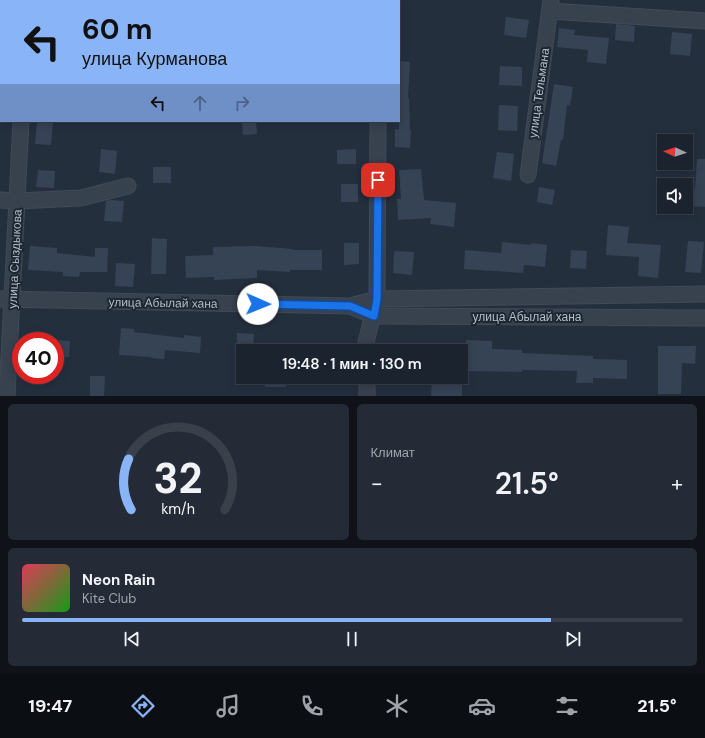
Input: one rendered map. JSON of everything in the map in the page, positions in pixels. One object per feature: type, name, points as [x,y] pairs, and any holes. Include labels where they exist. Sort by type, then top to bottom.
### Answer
[{"type":"street","name":"улица Тельмана","points":[[528,175],[551,6],[705,21]]},
{"type":"street","name":"улица Сыздыкова","points":[[7,396],[6,299],[17,201],[22,122]]},
{"type":"street","points":[[366,344],[377,299],[378,122]]},
{"type":"street","points":[[0,200],[17,201],[81,198],[128,186]]},
{"type":"street","name":"улица Абылай хана","points":[[6,299],[350,306],[377,299],[705,294]]},
{"type":"street","name":"улица Абылай хана","points":[[350,306],[374,316],[705,318]]},
{"type":"street","points":[[367,384],[367,396]]},
{"type":"building","points":[[506,17],[529,20],[526,38],[504,35]]},
{"type":"building","points":[[616,24],[635,26],[634,42],[615,40]]},
{"type":"building","points":[[559,28],[575,30],[574,35],[609,38],[606,64],[587,62],[588,50],[557,47]]},
{"type":"building","points":[[672,32],[692,34],[690,56],[670,54]]},
{"type":"building","points":[[400,61],[410,62],[408,98],[411,130],[410,148],[395,147],[395,129],[399,130]]},
{"type":"building","points":[[500,66],[522,67],[522,86],[499,85]]},
{"type":"building","points":[[554,84],[573,87],[570,106],[567,105],[563,140],[561,140],[556,166],[542,163]]},
{"type":"building","points":[[499,105],[518,106],[517,131],[498,130]]},
{"type":"building","points":[[37,122],[53,123],[51,145],[35,144]]},
{"type":"building","points":[[242,122],[256,122],[257,134],[243,135]]},
{"type":"building","points":[[101,149],[117,151],[115,174],[99,172]]},
{"type":"building","points":[[356,149],[356,164],[337,164],[337,150]]},
{"type":"building","points":[[497,152],[514,154],[511,181],[493,178]]},
{"type":"building","points":[[697,159],[705,159],[705,207],[693,206],[693,189],[695,189]]},
{"type":"building","points":[[153,167],[171,167],[171,183],[153,183]]},
{"type":"building","points":[[421,169],[424,200],[456,203],[454,227],[430,224],[431,218],[398,220],[397,199],[401,199],[399,170]]},
{"type":"building","points":[[38,170],[55,171],[54,188],[36,187]]},
{"type":"building","points":[[341,184],[358,184],[358,202],[341,202]]},
{"type":"building","points":[[539,187],[555,190],[552,205],[537,202]]},
{"type":"building","points":[[106,201],[124,201],[122,222],[104,221]]},
{"type":"building","points":[[608,225],[629,227],[627,243],[661,245],[658,278],[638,276],[639,257],[606,255]]},
{"type":"building","points":[[152,238],[167,239],[166,274],[151,274]]},
{"type":"building","points":[[688,241],[704,242],[701,273],[685,272]]},
{"type":"building","points":[[502,242],[547,245],[545,267],[524,265],[523,273],[464,269],[465,250],[501,253]]},
{"type":"building","points":[[344,243],[359,243],[359,264],[344,265]]},
{"type":"building","points":[[30,246],[57,248],[57,253],[95,257],[95,248],[108,248],[107,272],[80,272],[79,277],[63,276],[63,272],[28,270]]},
{"type":"building","points":[[256,246],[292,250],[322,250],[322,270],[290,270],[290,272],[257,270],[257,278],[214,280],[214,277],[186,278],[185,256],[213,255],[213,247]]},
{"type":"building","points":[[571,250],[587,251],[586,269],[570,268]]},
{"type":"building","points":[[394,251],[414,252],[412,275],[393,273]]},
{"type":"building","points":[[116,263],[135,264],[133,287],[115,286]]},
{"type":"building","points":[[121,328],[134,329],[134,332],[184,338],[184,335],[201,337],[200,353],[165,350],[164,359],[119,355]]},
{"type":"building","points":[[237,333],[254,334],[253,344],[237,344]]},
{"type":"building","points":[[466,340],[492,341],[492,349],[522,350],[522,353],[593,356],[593,359],[627,360],[627,379],[593,378],[593,383],[576,383],[577,371],[468,371],[468,344],[466,344]]},
{"type":"building","points":[[64,341],[70,341],[69,357],[64,357]]},
{"type":"building","points":[[658,346],[696,346],[695,364],[682,363],[681,394],[658,394]]},
{"type":"building","points":[[90,376],[105,376],[104,396],[90,396]]},
{"type":"building","points":[[265,384],[286,384],[286,387],[265,387]]},
{"type":"building","points":[[432,384],[462,384],[462,396],[431,396]]},
{"type":"route","points":[[258,304],[350,306],[374,316],[377,299],[378,180]]}]
